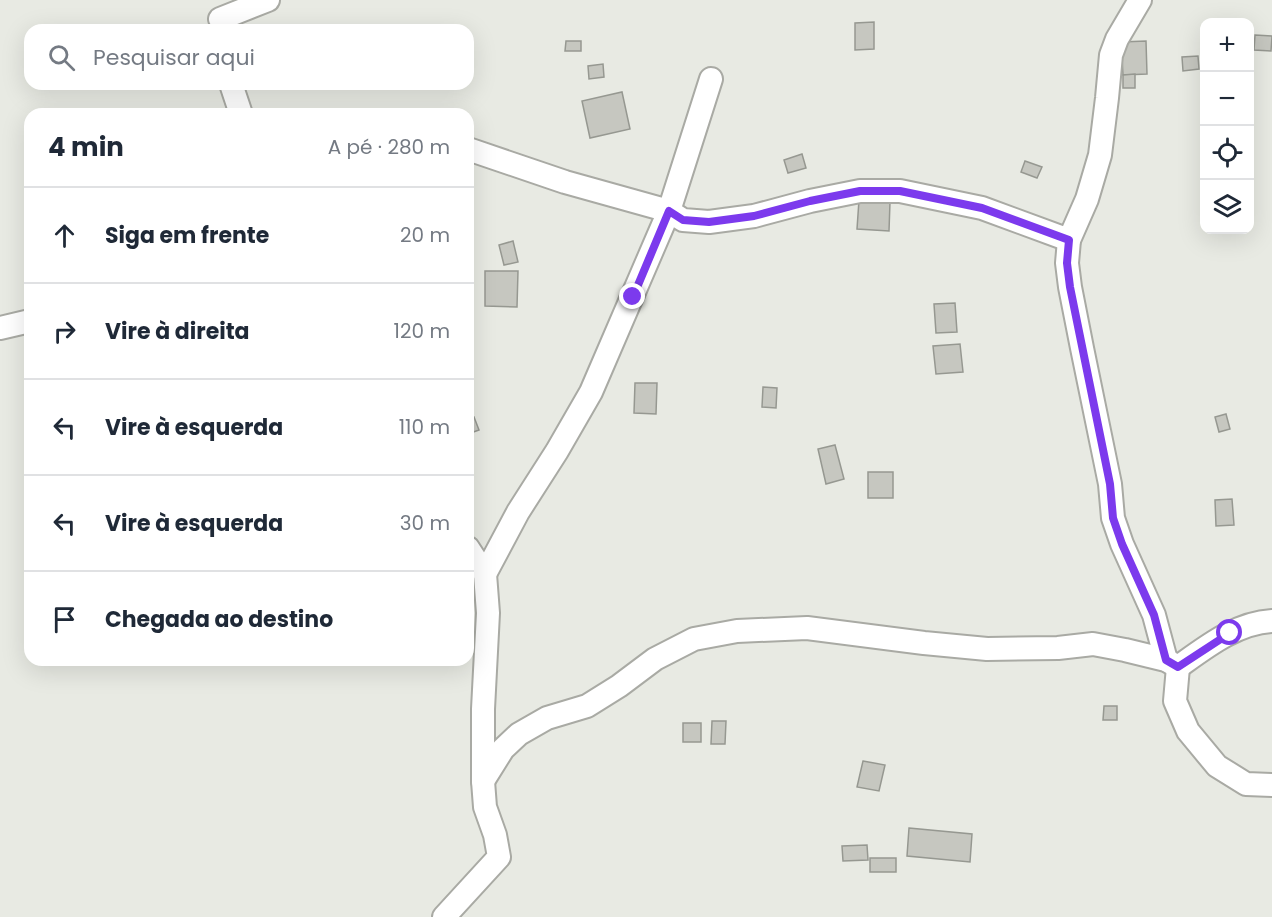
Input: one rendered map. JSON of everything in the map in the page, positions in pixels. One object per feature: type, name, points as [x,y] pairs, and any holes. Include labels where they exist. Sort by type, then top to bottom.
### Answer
[{"type":"street","points":[[220,16],[268,0]]},
{"type":"street","points":[[1140,0],[1117,39],[1111,55],[1100,155],[1087,199],[1069,240],[1067,263],[1070,287],[1110,484],[1113,518],[1172,664],[1175,701],[1188,731],[1217,766],[1246,784],[1272,785]]},
{"type":"street","points":[[485,574],[518,512],[591,392],[669,211],[711,79]]},
{"type":"street","points":[[233,90],[239,108]]},
{"type":"street","points":[[474,151],[565,182],[669,211],[683,220],[709,222],[754,216],[860,191],[900,191],[982,208],[1069,240]]},
{"type":"street","points":[[0,328],[24,322]]},
{"type":"street","points":[[444,917],[499,857],[495,835],[485,807],[483,709],[488,613],[485,574],[474,557]]},
{"type":"street","points":[[483,781],[503,749],[519,734],[547,718],[587,706],[655,659],[694,639],[737,631],[807,628],[924,644],[987,649],[1058,648],[1093,644],[1125,650],[1172,664],[1230,633],[1272,621]]},
{"type":"building","points":[[874,22],[874,49],[855,50],[855,23]]},
{"type":"building","points":[[1255,35],[1272,36],[1271,51],[1254,50]]},
{"type":"building","points":[[566,41],[581,41],[581,51],[565,51]]},
{"type":"building","points":[[1146,41],[1147,74],[1123,75],[1121,42]]},
{"type":"building","points":[[1198,56],[1199,69],[1183,71],[1182,57]]},
{"type":"building","points":[[603,64],[604,77],[589,79],[588,66]]},
{"type":"building","points":[[1135,74],[1135,88],[1123,88],[1123,75]]},
{"type":"building","points":[[622,92],[630,129],[590,138],[582,101]]},
{"type":"building","points":[[802,154],[806,168],[788,173],[784,160]]},
{"type":"building","points":[[1025,161],[1042,167],[1037,178],[1021,172]]},
{"type":"building","points":[[859,200],[890,202],[889,231],[857,229]]},
{"type":"building","points":[[513,241],[518,262],[504,265],[499,245]]},
{"type":"building","points":[[485,271],[518,271],[517,307],[485,306]]},
{"type":"building","points":[[955,303],[957,332],[936,333],[934,304]]},
{"type":"building","points":[[960,344],[963,372],[936,374],[933,346]]},
{"type":"building","points":[[635,383],[657,383],[656,414],[634,413]]},
{"type":"building","points":[[763,387],[777,388],[776,408],[762,407]]},
{"type":"building","points":[[1226,414],[1230,429],[1219,432],[1215,417]]},
{"type":"building","points":[[474,417],[479,430],[474,432]]},
{"type":"building","points":[[835,445],[844,479],[826,484],[818,449]]},
{"type":"building","points":[[868,472],[893,472],[893,498],[868,498]]},
{"type":"building","points":[[1232,499],[1234,525],[1216,526],[1215,500]]},
{"type":"building","points":[[1104,706],[1117,706],[1117,720],[1103,720]]},
{"type":"building","points":[[712,721],[726,721],[725,744],[711,744]]},
{"type":"building","points":[[683,723],[701,723],[701,742],[683,742]]},
{"type":"building","points":[[863,761],[885,765],[879,791],[857,787]]},
{"type":"building","points":[[909,828],[972,834],[970,862],[907,856]]},
{"type":"building","points":[[867,845],[868,860],[843,861],[842,846]]},
{"type":"building","points":[[870,858],[896,858],[896,872],[870,872]]},
{"type":"route","points":[[633,297],[669,211],[683,220],[709,222],[754,216],[860,191],[900,191],[982,208],[1069,240],[1067,263],[1070,287],[1110,484],[1113,518],[1122,544],[1154,615],[1166,660],[1178,667],[1230,633]]}]
